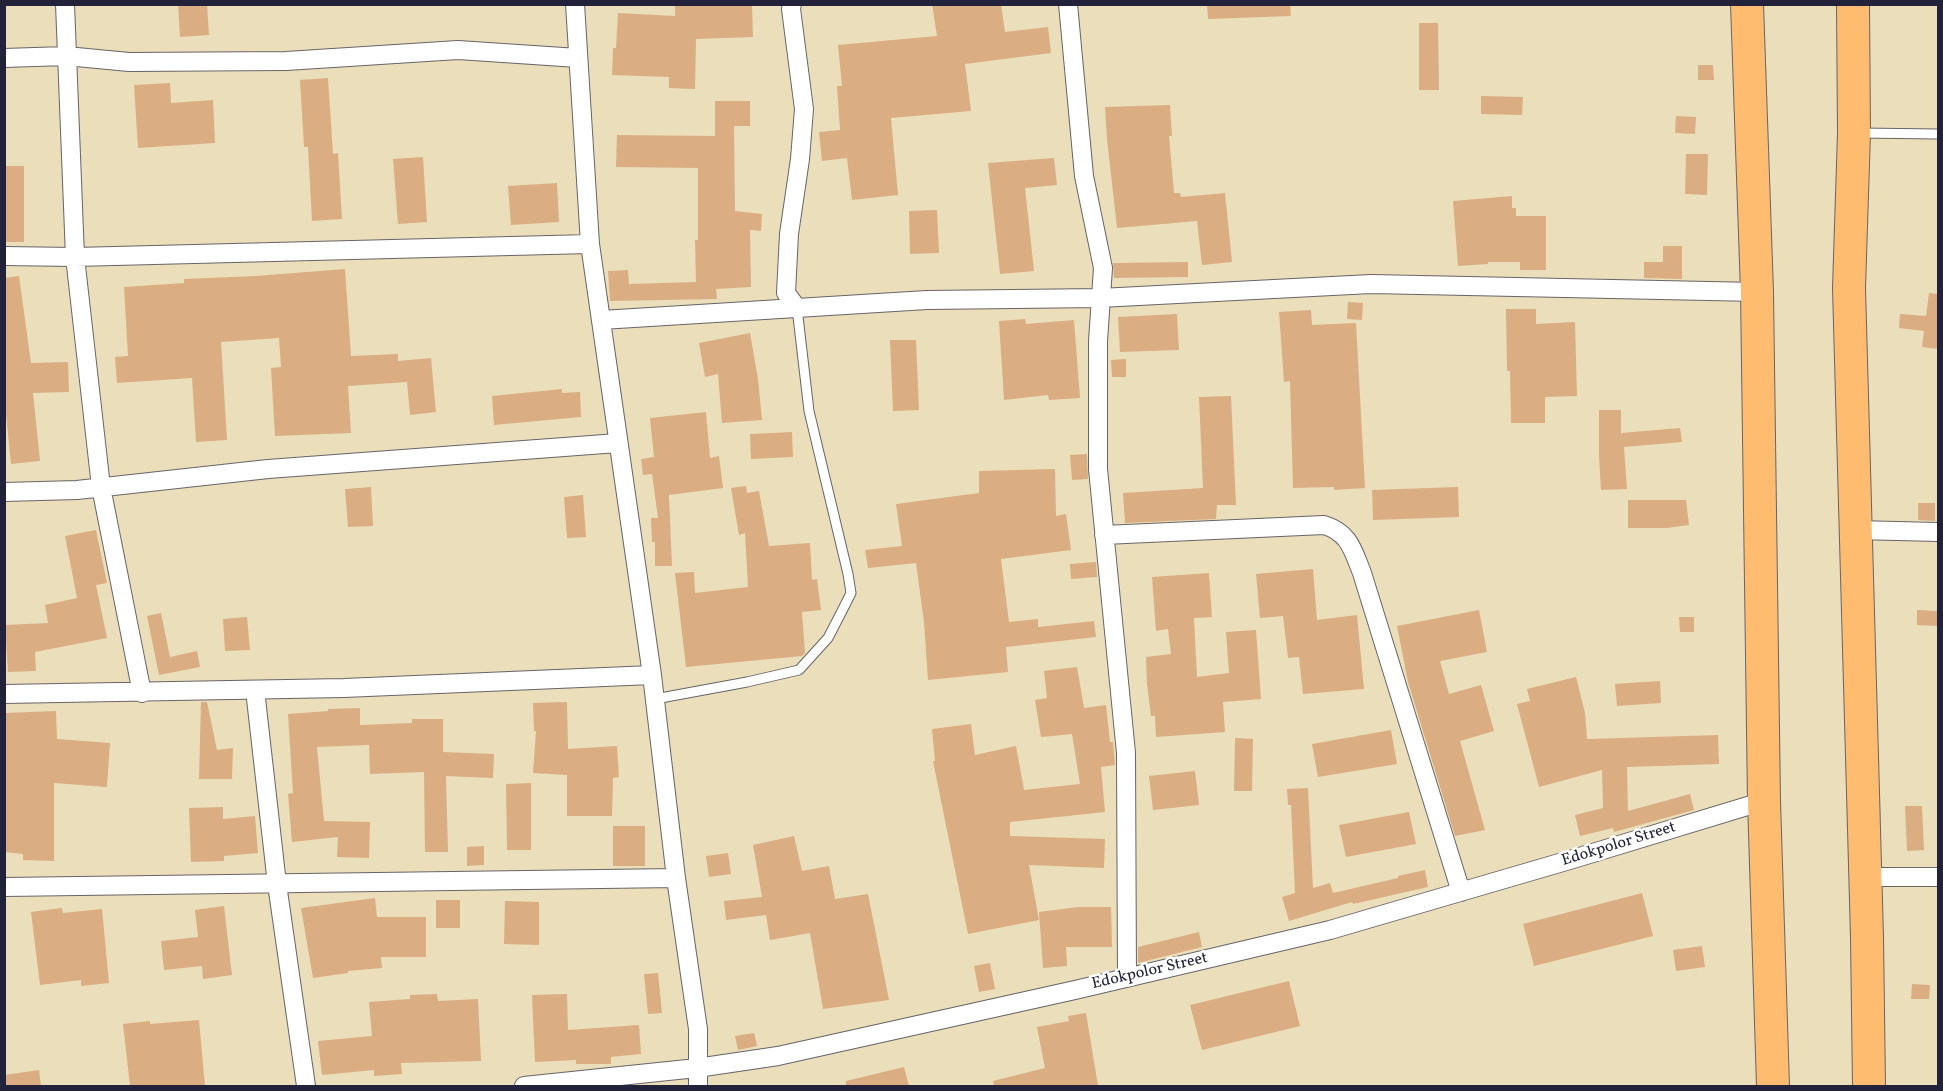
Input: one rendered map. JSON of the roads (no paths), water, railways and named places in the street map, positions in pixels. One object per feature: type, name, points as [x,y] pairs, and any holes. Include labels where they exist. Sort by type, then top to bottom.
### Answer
[{"type":"highway","points":[[1748,4],[1757,292],[1764,801],[1773,1086]]},
{"type":"highway","points":[[1853,4],[1854,133],[1849,288],[1869,1086]]},
{"type":"street","points":[[65,4],[75,257],[101,487],[142,693]]},
{"type":"street","points":[[575,4],[590,244],[652,675],[676,878],[698,1029],[697,1077]]},
{"type":"street","points":[[792,4],[804,109],[800,159],[789,234],[786,293],[797,308]]},
{"type":"street","points":[[1068,4],[1084,176],[1103,268],[1100,298],[1098,469],[1126,753],[1127,978]]},
{"type":"street","points":[[4,58],[66,56],[129,62],[286,61],[458,50],[578,58]]},
{"type":"street","points":[[4,256],[75,257],[590,244]]},
{"type":"street","points":[[601,320],[927,300],[1100,298],[1371,284],[1757,292]]},
{"type":"street","points":[[4,492],[101,487],[268,469],[618,443]]},
{"type":"street","points":[[1104,535],[1324,525],[1335,528],[1348,540],[1362,573],[1461,892]]},
{"type":"street","points":[[1855,530],[1938,531]]},
{"type":"street","points":[[4,694],[255,690],[652,675]]},
{"type":"street","points":[[255,690],[277,884],[306,1086]]},
{"type":"street","name":"Edokpolor Street","points":[[524,1086],[697,1077],[778,1056],[1330,930],[1764,801]]},
{"type":"street","points":[[1865,877],[1938,877]]},
{"type":"street","points":[[4,887],[676,878]]},
{"type":"lane","points":[[1854,133],[1938,134]]},
{"type":"lane","points":[[655,699],[799,670],[828,638],[851,593],[809,411],[797,308]]}]
